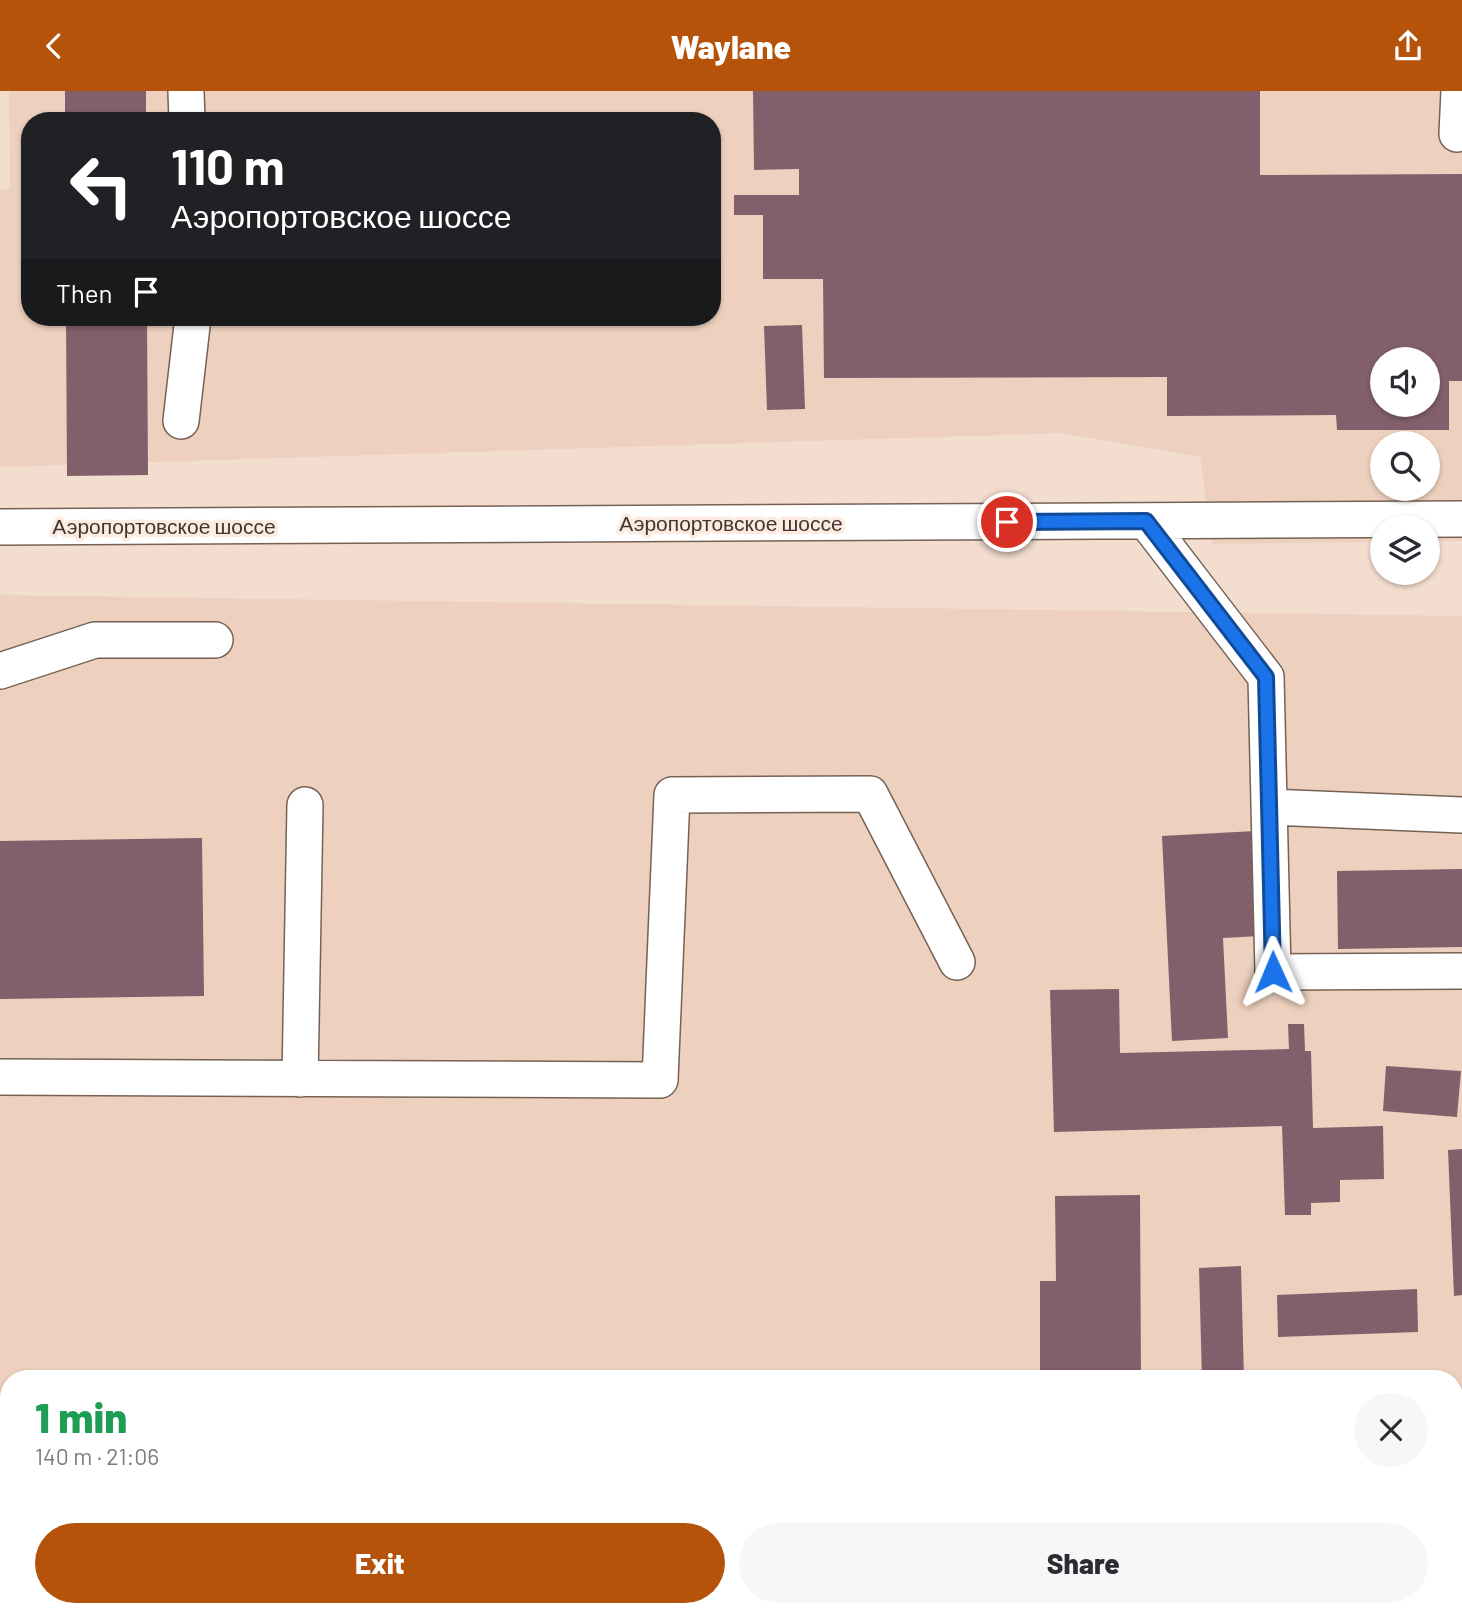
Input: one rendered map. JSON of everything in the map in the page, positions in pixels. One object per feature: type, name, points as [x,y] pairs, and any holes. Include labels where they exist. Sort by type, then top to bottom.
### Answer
[{"type":"street","points":[[186,91],[187,112]]},
{"type":"street","points":[[1457,134],[1459,91]]},
{"type":"street","points":[[181,421],[191,326]]},
{"type":"street","name":"Аэропортовское шоссе","points":[[0,527],[1462,519]]},
{"type":"street","points":[[1146,521],[1266,677],[1273,972],[1462,971]]},
{"type":"street","points":[[0,671],[95,640],[215,640]]},
{"type":"street","points":[[0,1077],[660,1080],[672,795],[870,795],[957,962]]},
{"type":"street","points":[[300,1079],[305,805]]},
{"type":"street","points":[[1269,807],[1462,815]]},
{"type":"shaded area","points":[[9,91],[1462,91],[1462,541],[1440,542],[1440,515],[1370,515],[1370,542],[1212,544],[1200,457],[1062,433],[0,467],[0,190],[10,189]]},
{"type":"shaded area","points":[[0,595],[1462,616],[1462,1370],[0,1370]]},
{"type":"building","points":[[65,91],[146,91],[146,112],[65,112]]},
{"type":"building","points":[[753,91],[1260,91],[1260,175],[1462,174],[1462,381],[1449,381],[1449,430],[1337,430],[1336,415],[1167,416],[1167,377],[824,378],[823,279],[763,279],[763,215],[734,215],[734,195],[799,195],[799,169],[754,170]]},
{"type":"building","points":[[802,325],[805,409],[767,410],[764,326]]},
{"type":"building","points":[[66,326],[147,326],[148,475],[67,476]]},
{"type":"building","points":[[1255,831],[1260,936],[1223,938],[1228,1038],[1172,1041],[1162,836]]},
{"type":"building","points":[[202,838],[204,996],[0,999],[0,841]]},
{"type":"building","points":[[1462,869],[1462,947],[1338,949],[1337,871]]},
{"type":"building","points":[[1119,989],[1120,1053],[1289,1049],[1288,1024],[1304,1024],[1305,1051],[1311,1051],[1313,1128],[1383,1126],[1384,1179],[1340,1180],[1340,1202],[1311,1203],[1311,1215],[1285,1215],[1282,1126],[1054,1132],[1050,990]]},
{"type":"building","points":[[1386,1066],[1461,1071],[1457,1117],[1383,1111]]},
{"type":"building","points":[[1462,1149],[1462,1295],[1454,1296],[1448,1150]]},
{"type":"building","points":[[1140,1195],[1141,1370],[1040,1370],[1040,1281],[1056,1281],[1055,1196]]},
{"type":"building","points":[[1241,1266],[1244,1370],[1202,1370],[1199,1268]]},
{"type":"building","points":[[1417,1289],[1418,1332],[1278,1337],[1277,1295]]},
{"type":"route","points":[[1007,522],[1146,521],[1266,677],[1273,972]]}]
